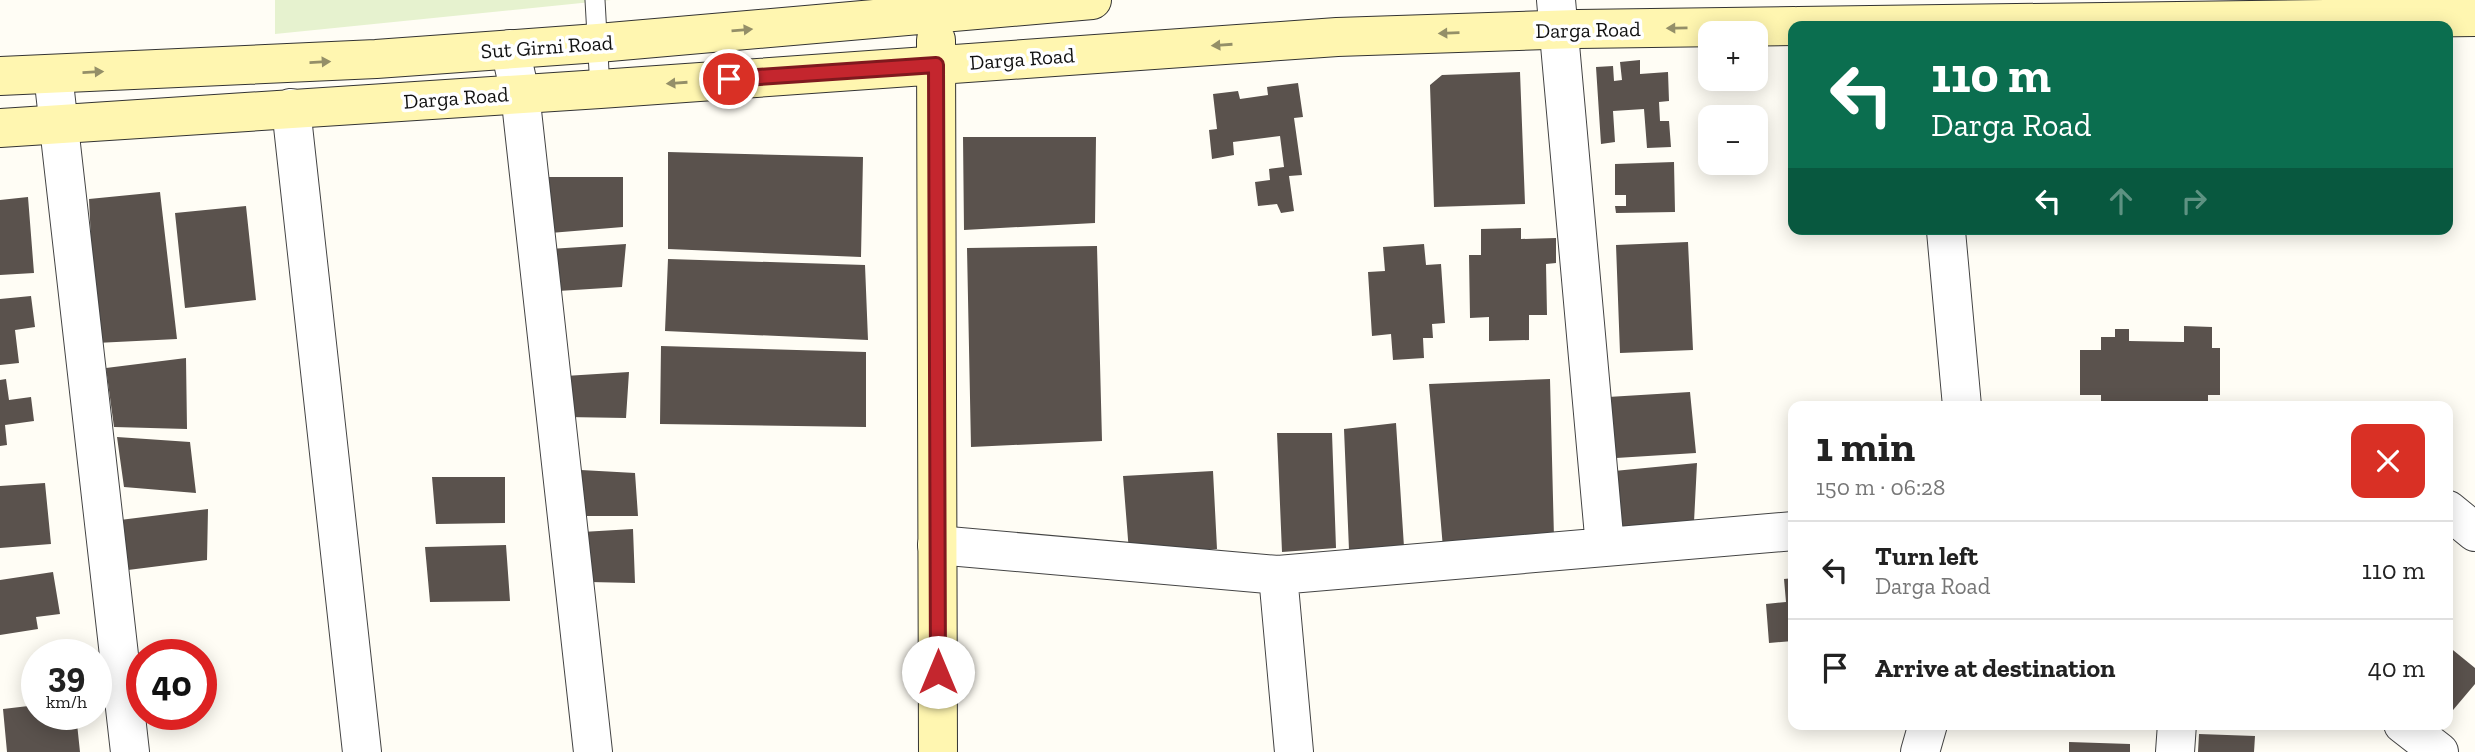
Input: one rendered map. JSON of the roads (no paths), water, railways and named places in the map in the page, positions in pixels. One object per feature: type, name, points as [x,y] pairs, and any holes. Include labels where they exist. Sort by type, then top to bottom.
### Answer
[{"type":"main road","name":"Sut Girni Road","points":[[0,76],[376,59],[597,43],[1092,0]]},
{"type":"main road","name":"Darga Road","points":[[1982,21],[2430,9],[2475,17]]},
{"type":"main road","points":[[935,14],[938,752]]},
{"type":"main road","name":"Darga Road","points":[[0,128],[1337,37],[1558,15],[1788,26]]},
{"type":"street","points":[[1558,15],[1605,547]]},
{"type":"street","points":[[510,49],[520,93],[593,752]]},
{"type":"street","points":[[52,74],[130,752]]},
{"type":"street","points":[[291,108],[362,752]]},
{"type":"street","points":[[1946,235],[1962,401]]},
{"type":"street","points":[[2453,514],[2475,532]]},
{"type":"street","points":[[937,545],[1278,575],[1788,532]]},
{"type":"street","points":[[1278,575],[1294,752]]},
{"type":"street","points":[[1920,752],[1926,730]]},
{"type":"street","points":[[2175,752],[2177,730]]},
{"type":"street","points":[[2403,734],[2439,752]]},
{"type":"lane","points":[[595,0],[600,89]]}]
